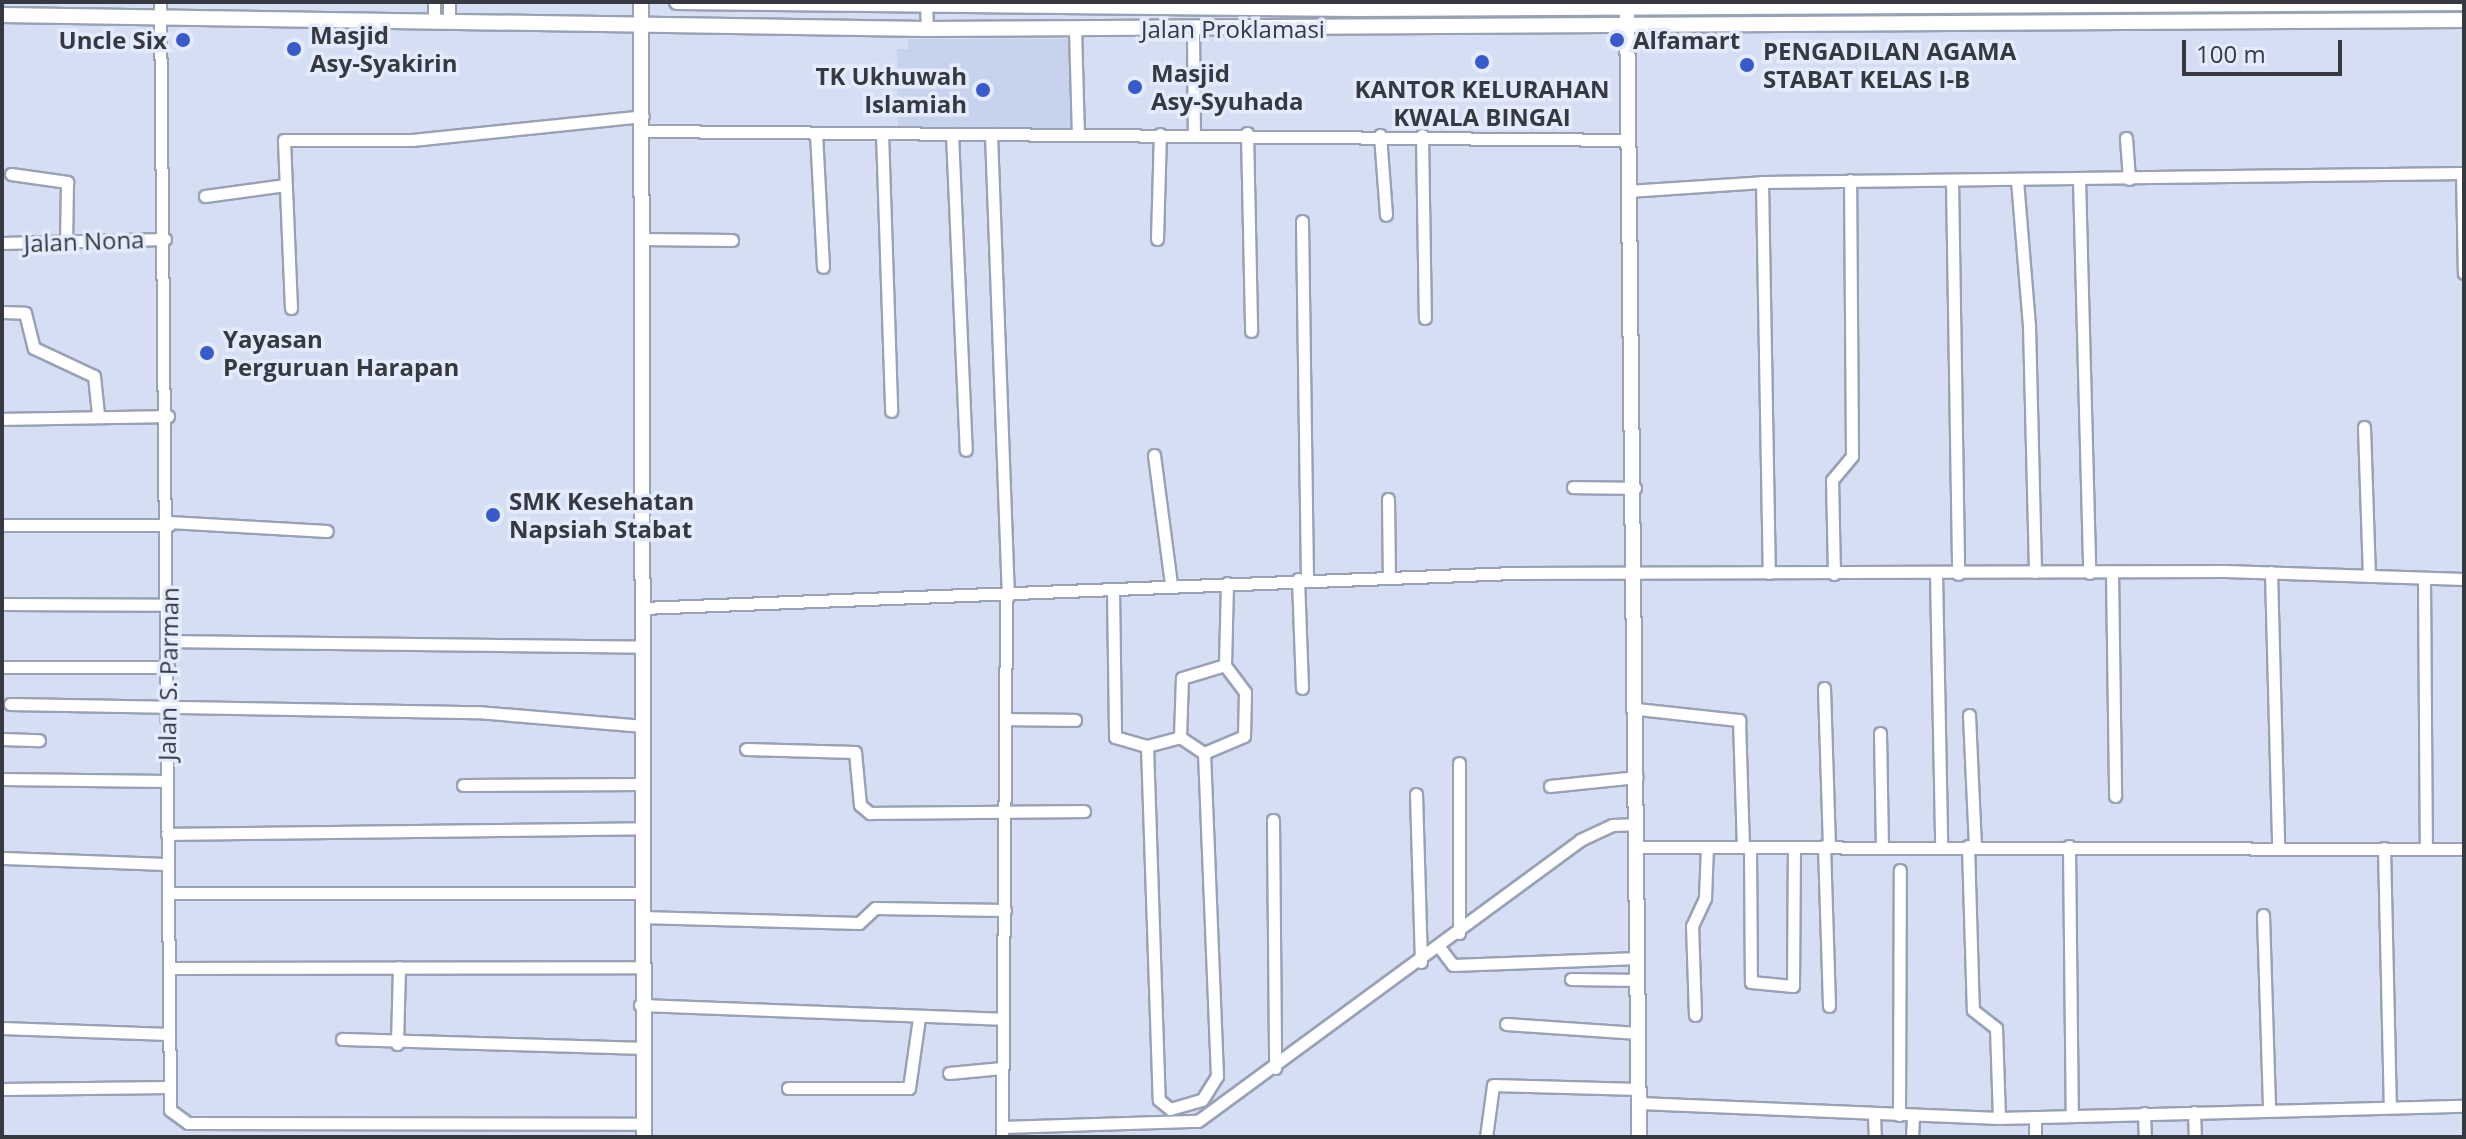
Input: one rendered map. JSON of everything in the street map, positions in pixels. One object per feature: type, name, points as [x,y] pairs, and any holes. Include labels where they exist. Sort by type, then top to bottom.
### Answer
[{"type":"street","points":[[641,2],[643,726],[640,1048],[644,1130]]},
{"type":"street","name":"Jalan Proklamasi","points":[[677,2],[1357,6],[2464,3]]},
{"type":"street","points":[[2386,3],[2388,20]]},
{"type":"street","points":[[2404,3],[2406,21]]},
{"type":"street","points":[[926,5],[927,29]]},
{"type":"street","points":[[1357,6],[1359,29]]},
{"type":"street","points":[[1627,6],[1637,572],[1639,1137]]},
{"type":"street","points":[[2009,6],[2011,24]]},
{"type":"street","name":"Jalan Proklamasi","points":[[2,15],[160,9],[449,9],[641,22],[927,29],[1629,28],[2464,20]]},
{"type":"street","name":"Jalan S. Parman","points":[[160,9],[169,524],[167,864],[170,1110],[188,1123],[401,1120],[644,1130]]},
{"type":"street","points":[[1075,29],[1078,134]]},
{"type":"street","points":[[1193,29],[1194,134]]},
{"type":"street","points":[[291,308],[284,140],[412,140],[643,123],[816,133],[1247,133],[1629,140]]},
{"type":"street","points":[[816,133],[823,267]]},
{"type":"street","points":[[882,133],[891,411]]},
{"type":"street","points":[[1247,133],[1251,331]]},
{"type":"street","points":[[952,134],[966,450]]},
{"type":"street","points":[[991,134],[1007,598],[1002,1131],[1186,1125],[1275,1068],[1421,962],[1442,953],[1638,958]]},
{"type":"street","points":[[1157,239],[1160,134]]},
{"type":"street","points":[[1380,135],[1386,215]]},
{"type":"street","points":[[1422,135],[1425,318]]},
{"type":"street","points":[[2126,138],[2129,179]]},
{"type":"street","points":[[1628,191],[1850,180],[2463,173],[2464,273]]},
{"type":"street","points":[[11,174],[67,182],[66,243]]},
{"type":"street","points":[[2079,179],[2089,573]]},
{"type":"street","points":[[1834,574],[1832,480],[1852,456],[1850,180]]},
{"type":"street","points":[[1952,180],[1958,574]]},
{"type":"street","points":[[2017,180],[2029,325],[2035,572]]},
{"type":"street","points":[[1762,182],[1769,573]]},
{"type":"street","points":[[205,196],[285,185]]},
{"type":"street","points":[[1302,221],[1302,688]]},
{"type":"street","name":"Jalan Nona","points":[[2,243],[165,239]]},
{"type":"street","points":[[641,239],[732,240]]},
{"type":"street","points":[[2,312],[25,313],[34,348],[94,376],[98,413]]},
{"type":"street","points":[[2,419],[98,413],[168,416]]},
{"type":"street","points":[[2364,427],[2369,576]]},
{"type":"street","points":[[1154,455],[1171,585]]},
{"type":"street","points":[[1573,487],[1635,488]]},
{"type":"street","points":[[1388,499],[1389,577]]},
{"type":"street","points":[[2,525],[169,524],[327,531]]},
{"type":"street","points":[[642,608],[1007,598],[1303,578],[1637,572],[2271,572],[2464,579]]},
{"type":"street","points":[[2112,572],[2115,796]]},
{"type":"street","points":[[2271,572],[2278,846]]},
{"type":"street","points":[[1936,574],[1941,838]]},
{"type":"street","points":[[2424,578],[2426,848]]},
{"type":"street","points":[[1204,753],[1244,736],[1245,692],[1225,665],[1227,583]]},
{"type":"street","points":[[1113,589],[1115,737],[1147,746],[1180,737],[1204,753]]},
{"type":"street","points":[[2,604],[169,605]]},
{"type":"street","points":[[167,641],[642,647]]},
{"type":"street","points":[[1180,737],[1182,678],[1225,665]]},
{"type":"street","points":[[2,667],[168,667]]},
{"type":"street","points":[[1824,688],[1829,1006]]},
{"type":"street","points":[[10,704],[477,712],[643,726]]},
{"type":"street","points":[[1637,709],[1739,720],[1751,982],[1793,986],[1794,847]]},
{"type":"street","points":[[1969,715],[1973,1010],[1996,1028],[1999,1118]]},
{"type":"street","points":[[1007,719],[1075,720]]},
{"type":"street","points":[[1880,733],[1882,839]]},
{"type":"street","points":[[2,739],[39,740]]},
{"type":"street","points":[[1147,746],[1159,1100],[1170,1109],[1202,1100],[1217,1076],[1204,753]]},
{"type":"street","points":[[746,749],[855,752],[865,812],[1006,815],[1084,811]]},
{"type":"street","points":[[1459,763],[1459,933]]},
{"type":"street","points":[[1550,786],[1637,777]]},
{"type":"street","points":[[2,779],[167,781]]},
{"type":"street","points":[[463,785],[642,784]]},
{"type":"street","points":[[1416,794],[1421,962]]},
{"type":"street","points":[[1273,820],[1275,1068]]},
{"type":"street","points":[[1442,953],[1459,933],[1596,829],[1636,824]]},
{"type":"street","points":[[167,834],[642,828]]},
{"type":"street","points":[[1636,847],[1794,847],[1827,841],[1941,838],[2069,846],[2464,849]]},
{"type":"street","points":[[2069,846],[2072,1115]]},
{"type":"street","points":[[1695,1015],[1692,926],[1705,898],[1707,847]]},
{"type":"street","points":[[2384,848],[2390,1107]]},
{"type":"street","points":[[2,858],[167,864]]},
{"type":"street","points":[[1899,1115],[1900,870]]},
{"type":"street","points":[[168,893],[640,893]]},
{"type":"street","points":[[641,917],[859,923],[875,908],[1005,910]]},
{"type":"street","points":[[2263,915],[2269,1108]]},
{"type":"street","points":[[397,1044],[399,967]]},
{"type":"street","points":[[169,968],[640,967]]},
{"type":"street","points":[[1571,979],[1638,980]]},
{"type":"street","points":[[640,1005],[1002,1019]]},
{"type":"street","points":[[788,1088],[909,1088],[919,1018]]},
{"type":"street","points":[[1506,1024],[1638,1033]]},
{"type":"street","points":[[2,1028],[169,1034]]},
{"type":"street","points":[[342,1039],[397,1044],[640,1048]]},
{"type":"street","points":[[949,1073],[1002,1068]]},
{"type":"street","points":[[1486,1137],[1493,1085],[1874,1114],[1999,1118],[2269,1108],[2464,1106]]},
{"type":"street","points":[[2,1089],[170,1087]]},
{"type":"street","points":[[2194,1112],[2195,1137]]},
{"type":"street","points":[[2144,1113],[2145,1137]]},
{"type":"street","points":[[1874,1114],[1875,1137]]},
{"type":"street","points":[[1912,1137],[1913,1115]]},
{"type":"street","points":[[2035,1117],[2035,1137]]},
{"type":"shaded area","name":"TK Ukhuwah Islamiah","points":[[908,39],[1069,39],[1070,131],[898,131],[897,49],[908,49]]},
{"type":"place","name":"Uncle Six","points":[[183,40]]},
{"type":"place","name":"Alfamart","points":[[1617,40]]},
{"type":"place","name":"Masjid Asy-Syakirin","points":[[294,49]]},
{"type":"place","name":"KANTOR KELURAHAN KWALA BINGAI","points":[[1482,62]]},
{"type":"place","name":"PENGADILAN AGAMA STABAT KELAS I-B","points":[[1747,65]]},
{"type":"place","name":"Masjid Asy-Syuhada","points":[[1135,87]]},
{"type":"place","name":"TK Ukhuwah Islamiah","points":[[983,90]]},
{"type":"place","name":"Yayasan Perguruan Harapan","points":[[207,353]]},
{"type":"place","name":"SMK Kesehatan Napsiah Stabat","points":[[493,515]]}]
